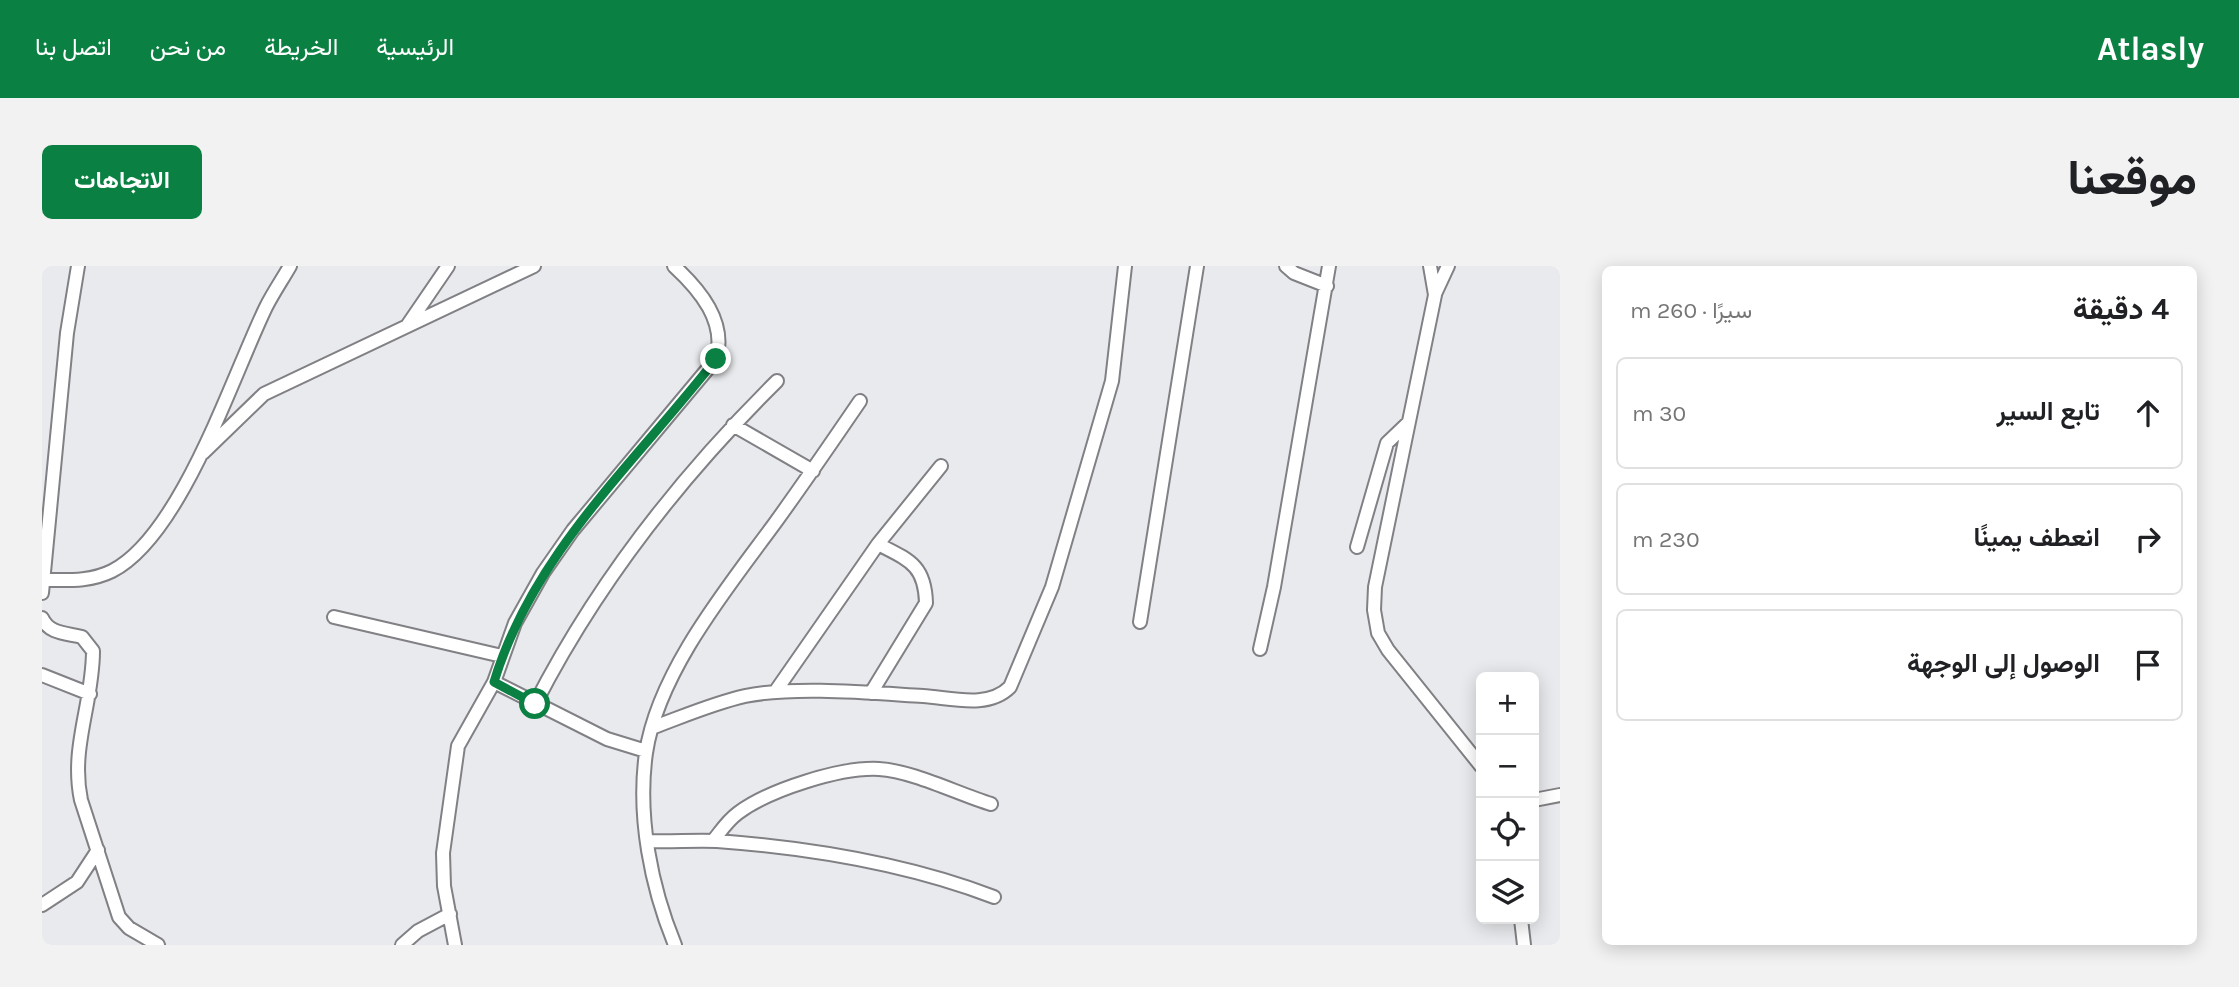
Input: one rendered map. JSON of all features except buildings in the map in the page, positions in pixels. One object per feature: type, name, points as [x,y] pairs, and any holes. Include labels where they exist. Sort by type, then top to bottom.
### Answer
[{"type":"street","points":[[78,266],[67,333],[43,587],[94,578],[132,558],[155,531],[198,458],[268,304],[290,266]]},
{"type":"street","points":[[407,327],[448,266]]},
{"type":"street","points":[[198,458],[264,394],[534,266]]},
{"type":"street","points":[[455,945],[443,853],[458,746],[494,682],[515,623],[543,573],[573,530],[716,359],[720,345],[711,312],[702,295],[674,266]]},
{"type":"street","points":[[654,727],[723,703],[775,692],[872,693],[984,701],[1002,695],[1010,687],[1052,587],[1112,381],[1125,266]]},
{"type":"street","points":[[1140,622],[1197,266]]},
{"type":"street","points":[[1286,266],[1294,273],[1327,286]]},
{"type":"street","points":[[1261,649],[1329,266]]},
{"type":"street","points":[[1430,266],[1434,295]]},
{"type":"street","points":[[1448,266],[1434,295],[1375,587],[1374,610],[1378,633],[1388,650],[1476,760]]},
{"type":"street","points":[[535,704],[558,658],[622,563],[678,488],[733,425],[777,381]]},
{"type":"street","points":[[675,945],[660,900],[647,841],[643,797],[646,751],[654,727],[670,682],[695,636],[860,401]]},
{"type":"street","points":[[1357,547],[1387,443],[1395,432],[1409,422]]},
{"type":"street","points":[[733,425],[813,471]]},
{"type":"street","points":[[775,692],[878,544],[941,466]]},
{"type":"street","points":[[872,693],[926,603],[921,572],[908,560],[878,544]]},
{"type":"street","points":[[334,617],[502,656]]},
{"type":"street","points":[[42,618],[48,628],[82,637],[93,652],[90,695],[78,741],[77,780],[120,917],[129,928],[158,945]]},
{"type":"street","points":[[42,675],[90,695]]},
{"type":"street","points":[[494,682],[607,739],[646,751]]},
{"type":"street","points":[[713,841],[725,824],[759,800],[846,771],[880,769],[900,773],[991,804]]},
{"type":"street","points":[[1539,799],[1560,795]]},
{"type":"street","points":[[647,841],[713,841],[882,862],[956,882],[994,897]]},
{"type":"street","points":[[42,905],[77,882],[97,850]]},
{"type":"street","points":[[402,945],[418,931],[450,914]]},
{"type":"street","points":[[1522,924],[1524,945]]},
{"type":"route","points":[[535,704],[494,682],[515,623],[543,573],[573,530],[716,359]]}]
